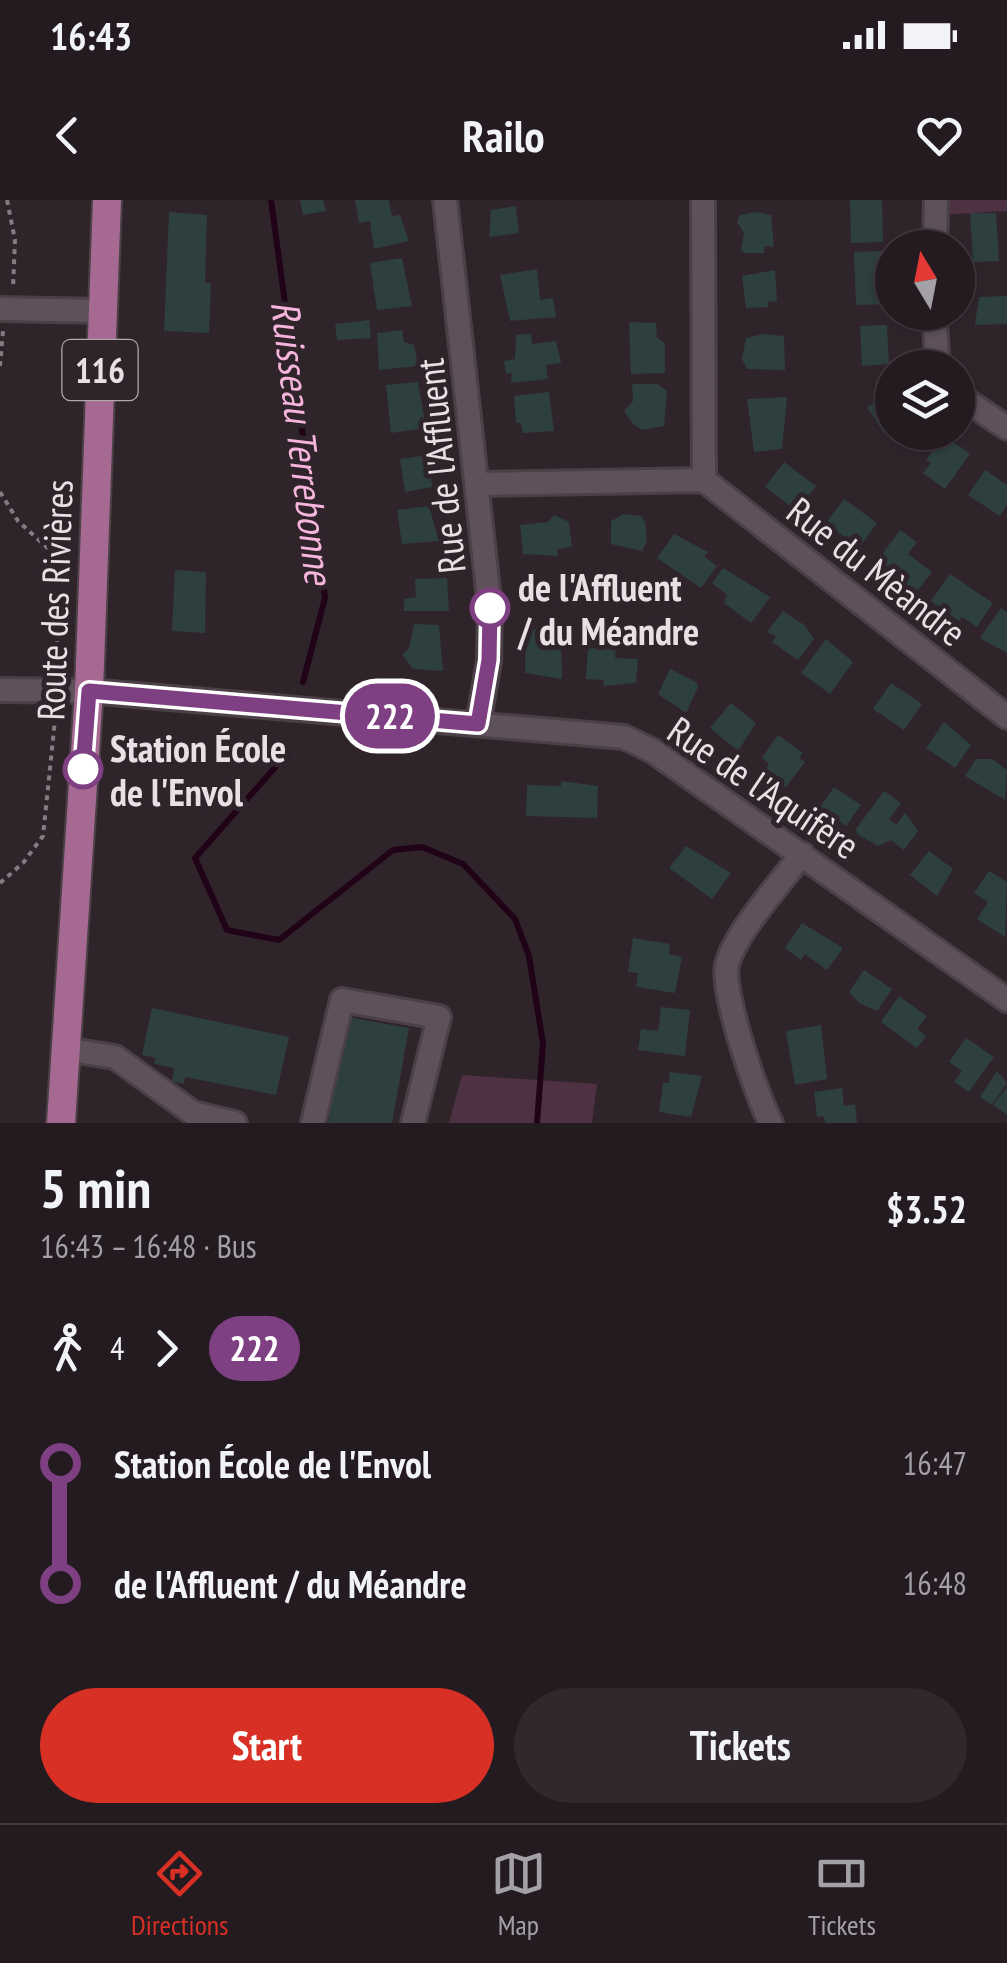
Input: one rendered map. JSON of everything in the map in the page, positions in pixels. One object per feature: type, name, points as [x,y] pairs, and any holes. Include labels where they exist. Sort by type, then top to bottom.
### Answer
[{"type":"main road","name":"Route des Rivières","points":[[61,1123],[89,691],[107,200]]},
{"type":"street","name":"Rue de l'Affluent","points":[[445,200],[490,608],[489,660],[478,724]]},
{"type":"street","points":[[478,484],[704,480],[703,200]]},
{"type":"street","points":[[935,230],[936,200]]},
{"type":"street","points":[[4,309],[103,311]]},
{"type":"street","points":[[975,406],[1007,428]]},
{"type":"street","name":"Rue du Mèandre","points":[[704,480],[1007,717]]},
{"type":"street","name":"Rue de l'Aquifère","points":[[0,690],[89,691],[624,737],[652,751],[802,854],[1007,1000]]},
{"type":"street","points":[[770,1123],[755,1095],[727,965],[741,938],[802,854]]},
{"type":"street","points":[[313,1123],[342,1000],[438,1017],[413,1123]]},
{"type":"street","points":[[64,1049],[115,1057],[193,1113],[235,1123]]},
{"type":"street","points":[[752,1123],[755,1095]]},
{"type":"path","points":[[0,366],[4,309],[14,286],[15,240],[6,200]]},
{"type":"path","points":[[0,492],[18,521],[51,551],[58,571],[57,668]]},
{"type":"path","points":[[0,883],[24,863],[43,836],[56,719]]},
{"type":"shaded area","points":[[936,200],[1007,200],[1007,211],[936,215]]},
{"type":"shaded area","points":[[462,1075],[597,1084],[592,1123],[449,1123]]},
{"type":"building","points":[[300,200],[323,200],[326,211],[303,215]]},
{"type":"building","points":[[355,200],[389,200],[392,216],[400,215],[409,241],[374,249],[370,221],[359,223]]},
{"type":"building","points":[[850,200],[882,200],[883,230],[875,230],[875,242],[851,243]]},
{"type":"building","points":[[516,206],[519,233],[489,237],[491,210]]},
{"type":"building","points":[[169,212],[207,215],[205,283],[211,283],[209,333],[164,331]]},
{"type":"building","points":[[970,213],[996,213],[999,261],[975,262],[975,230],[971,230]]},
{"type":"building","points":[[740,215],[771,215],[774,247],[765,246],[764,253],[745,253],[741,250],[744,233],[737,222]]},
{"type":"building","points":[[875,251],[875,304],[856,305],[854,252]]},
{"type":"building","points":[[402,258],[412,306],[377,310],[370,263]]},
{"type":"building","points":[[537,269],[540,300],[553,298],[556,317],[510,321],[500,275]]},
{"type":"building","points":[[775,270],[777,301],[768,302],[768,307],[746,308],[742,276]]},
{"type":"building","points":[[1007,296],[1007,324],[975,325],[979,297]]},
{"type":"building","points":[[369,320],[371,338],[337,340],[335,324]]},
{"type":"building","points":[[629,322],[656,323],[657,338],[665,343],[665,373],[631,374]]},
{"type":"building","points":[[860,326],[887,330],[888,350],[875,350],[875,365],[862,366]]},
{"type":"building","points":[[402,330],[404,342],[414,345],[418,366],[379,370],[377,333]]},
{"type":"building","points":[[531,334],[532,344],[556,341],[561,363],[546,365],[548,379],[511,383],[512,373],[506,374],[504,361],[515,359],[516,335]]},
{"type":"building","points":[[763,334],[784,336],[785,370],[747,369],[742,359],[746,338]]},
{"type":"building","points":[[418,382],[426,428],[391,433],[386,385]]},
{"type":"building","points":[[632,384],[657,384],[667,391],[664,426],[642,430],[634,425],[624,411],[633,401]]},
{"type":"building","points":[[549,392],[554,431],[523,433],[521,423],[516,423],[514,396]]},
{"type":"building","points":[[787,397],[782,449],[754,452],[747,399]]},
{"type":"building","points":[[875,402],[875,419],[867,407]]},
{"type":"building","points":[[933,450],[965,450],[970,454],[945,489],[923,473],[931,463],[926,460]]},
{"type":"building","points":[[429,455],[432,487],[405,492],[400,459]]},
{"type":"building","points":[[784,462],[816,486],[797,511],[765,487]]},
{"type":"building","points":[[985,470],[1007,485],[1007,505],[1000,516],[968,495]]},
{"type":"building","points":[[844,499],[877,523],[859,548],[826,523]]},
{"type":"building","points":[[429,506],[439,541],[402,544],[397,510]]},
{"type":"building","points":[[624,514],[641,516],[645,522],[647,541],[642,551],[611,544],[611,521]]},
{"type":"building","points":[[554,515],[569,522],[572,547],[557,549],[558,556],[523,554],[520,525],[548,522]]},
{"type":"building","points":[[900,530],[917,542],[908,554],[932,572],[915,594],[875,564]]},
{"type":"building","points":[[674,534],[708,552],[704,556],[717,566],[701,588],[657,558]]},
{"type":"building","points":[[723,568],[770,597],[751,623],[724,603],[727,595],[712,583]]},
{"type":"building","points":[[175,570],[206,572],[205,633],[172,631]]},
{"type":"building","points":[[950,574],[993,603],[977,627],[962,617],[959,621],[931,601]]},
{"type":"building","points":[[447,578],[449,611],[404,611],[404,599],[416,597],[415,579]]},
{"type":"building","points":[[1001,608],[1007,612],[1007,653],[980,638]]},
{"type":"building","points":[[783,611],[804,625],[814,639],[798,660],[772,642],[776,636],[767,632]]},
{"type":"building","points":[[414,624],[439,625],[443,671],[413,669],[402,655],[409,648]]},
{"type":"building","points":[[526,629],[545,630],[543,641],[561,641],[562,679],[525,673]]},
{"type":"building","points":[[826,639],[853,662],[830,694],[801,673]]},
{"type":"building","points":[[588,648],[616,649],[615,658],[638,659],[636,683],[603,686],[604,680],[586,679]]},
{"type":"building","points":[[670,669],[696,682],[698,687],[686,713],[658,694]]},
{"type":"building","points":[[891,683],[922,704],[904,730],[873,709]]},
{"type":"building","points":[[731,703],[756,723],[738,751],[710,728]]},
{"type":"building","points":[[944,722],[971,745],[955,768],[926,748]]},
{"type":"building","points":[[778,735],[803,753],[799,758],[805,762],[786,787],[764,771],[769,764],[762,758]]},
{"type":"building","points":[[976,759],[992,759],[1007,770],[1005,800],[965,776]]},
{"type":"building","points":[[561,781],[598,786],[597,818],[526,816],[527,785],[561,786]]},
{"type":"building","points":[[834,787],[861,805],[846,826],[820,807]]},
{"type":"building","points":[[884,791],[901,803],[889,819],[896,825],[905,813],[918,831],[904,850],[891,840],[878,846],[857,834],[856,829]]},
{"type":"building","points":[[686,846],[731,873],[712,899],[669,868]]},
{"type":"building","points":[[929,851],[953,869],[937,896],[910,875]]},
{"type":"building","points":[[989,871],[1007,882],[1005,937],[977,919],[988,902],[974,893]]},
{"type":"building","points":[[802,923],[843,948],[827,970],[805,954],[801,960],[785,948]]},
{"type":"building","points":[[633,938],[670,944],[669,954],[682,957],[675,993],[636,987],[638,973],[628,972]]},
{"type":"building","points":[[864,970],[892,989],[877,1011],[859,1003],[849,992]]},
{"type":"building","points":[[899,996],[927,1016],[917,1029],[926,1036],[917,1048],[881,1022]]},
{"type":"building","points":[[661,1007],[690,1010],[685,1056],[638,1050],[641,1029],[658,1031]]},
{"type":"building","points":[[152,1008],[289,1037],[276,1095],[185,1077],[184,1084],[172,1081],[174,1068],[154,1064],[156,1058],[142,1055]]},
{"type":"building","points":[[347,1017],[409,1028],[392,1123],[328,1123]]},
{"type":"building","points":[[821,1025],[827,1079],[795,1085],[786,1031]]},
{"type":"building","points":[[966,1038],[994,1057],[969,1092],[954,1082],[962,1071],[949,1062]]},
{"type":"building","points":[[997,1071],[1007,1083],[992,1105],[980,1097]]},
{"type":"building","points":[[670,1072],[702,1076],[691,1117],[659,1112],[663,1083],[669,1083]]},
{"type":"building","points":[[1007,1087],[1007,1115],[993,1105]]},
{"type":"building","points":[[842,1088],[844,1106],[855,1104],[857,1123],[825,1123],[824,1116],[817,1117],[814,1092]]},
{"type":"waterway","name":"Ruisseau Terrebonne","points":[[271,200],[325,598],[303,682]]},
{"type":"waterway","name":"Ruisseau Terrebonne","points":[[287,754],[195,858],[227,930],[279,940],[393,850],[422,847],[463,864],[515,919],[529,956],[543,1044],[537,1123]]},
{"type":"bus line","name":"222","points":[[83,769],[89,691],[478,724],[489,660],[490,608]]},
{"type":"place","name":"de l'Affluent / du Méandre","points":[[490,608]]},
{"type":"place","name":"Station École de l'Envol","points":[[83,769]]}]
